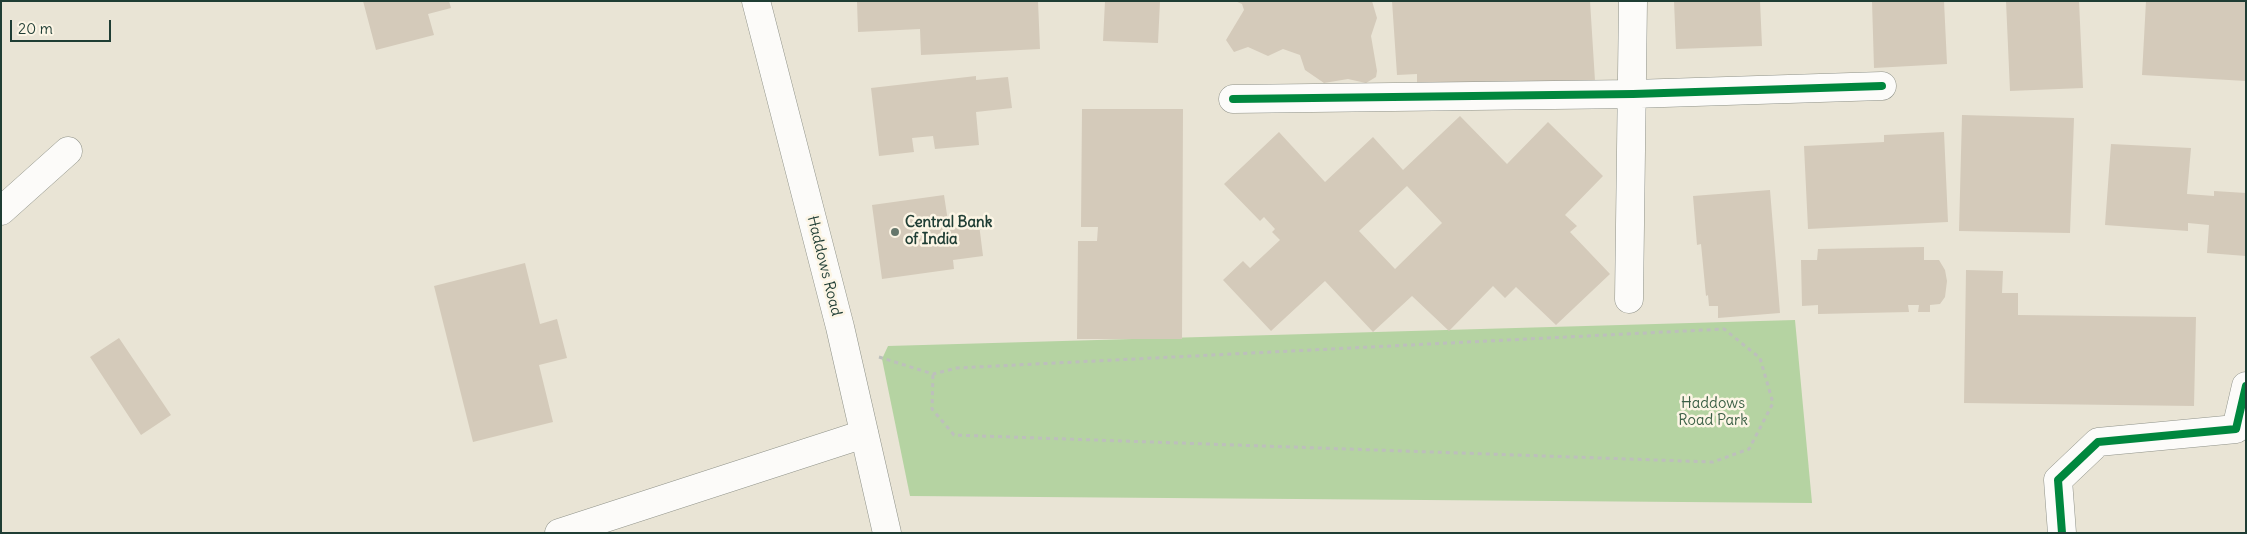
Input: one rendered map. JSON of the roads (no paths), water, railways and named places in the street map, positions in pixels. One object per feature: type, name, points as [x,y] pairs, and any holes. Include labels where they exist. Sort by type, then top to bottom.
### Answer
[{"type":"street","name":"Haddows Road","points":[[756,1],[840,327],[887,533]]},
{"type":"street","points":[[1629,299],[1633,1]]},
{"type":"street","points":[[1233,99],[1632,94],[1882,86]]},
{"type":"street","points":[[1,211],[68,151]]},
{"type":"street","points":[[2062,533],[2058,480],[2098,442],[2236,429],[2246,386]]},
{"type":"street","points":[[558,533],[864,434]]},
{"type":"place","name":"Central Bank of India","points":[[895,232]]},
{"type":"park label","name":"Haddows Road Park","points":[[1713,412]]}]
